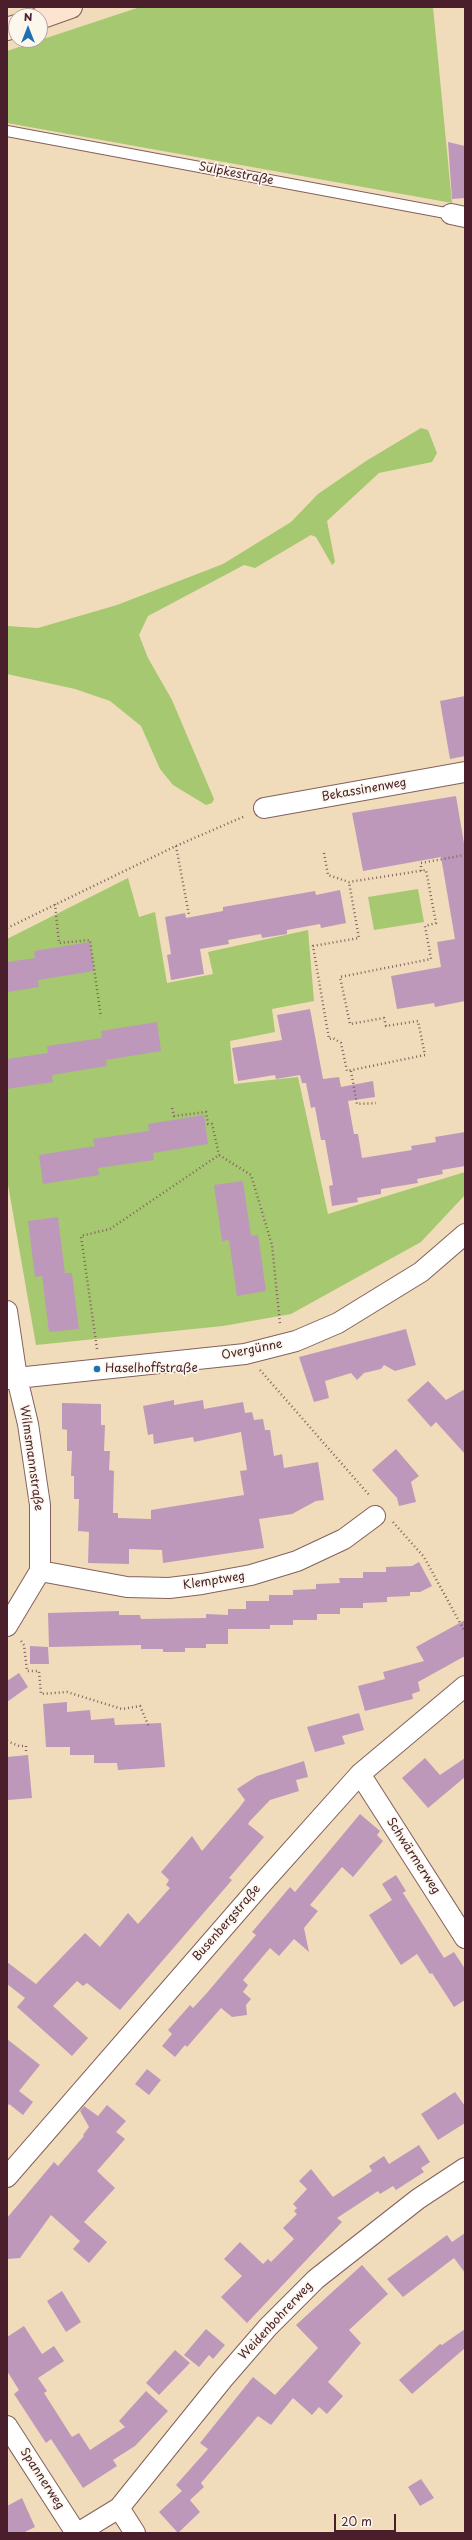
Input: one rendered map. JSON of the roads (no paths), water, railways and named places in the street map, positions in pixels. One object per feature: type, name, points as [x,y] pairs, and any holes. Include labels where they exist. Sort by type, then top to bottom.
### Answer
[{"type":"main road","points":[[48,15],[71,7]]},
{"type":"street","name":"Bekassinenweg","points":[[264,808],[465,772]]},
{"type":"street","name":"Overgünne","points":[[12,1379],[245,1354],[296,1342],[338,1323],[421,1272],[465,1234]]},
{"type":"street","points":[[7,1311],[12,1379]]},
{"type":"street","name":"Wilmsmannstraße","points":[[12,1379],[28,1424],[40,1505],[40,1571]]},
{"type":"street","name":"Klemptweg","points":[[40,1571],[127,1587],[169,1588],[251,1576],[297,1561],[344,1539],[380,1511]]},
{"type":"street","points":[[13,1633],[40,1571]]},
{"type":"street","name":"Busenbergstraße","points":[[7,2177],[258,1888],[360,1774],[465,1686]]},
{"type":"street","name":"Schwärmerweg","points":[[360,1774],[465,1938]]},
{"type":"street","name":"Weidenbohrerweg","points":[[119,2508],[223,2379],[268,2327],[316,2279],[418,2199],[465,2168]]},
{"type":"street","name":"Spannerweg","points":[[7,2426],[77,2533],[119,2508]]},
{"type":"street","points":[[119,2508],[135,2533]]},
{"type":"lane","name":"Sulpkestraße","points":[[7,131],[458,215]]},
{"type":"place","name":"Haselhoffstraße","points":[[97,1369]]}]
